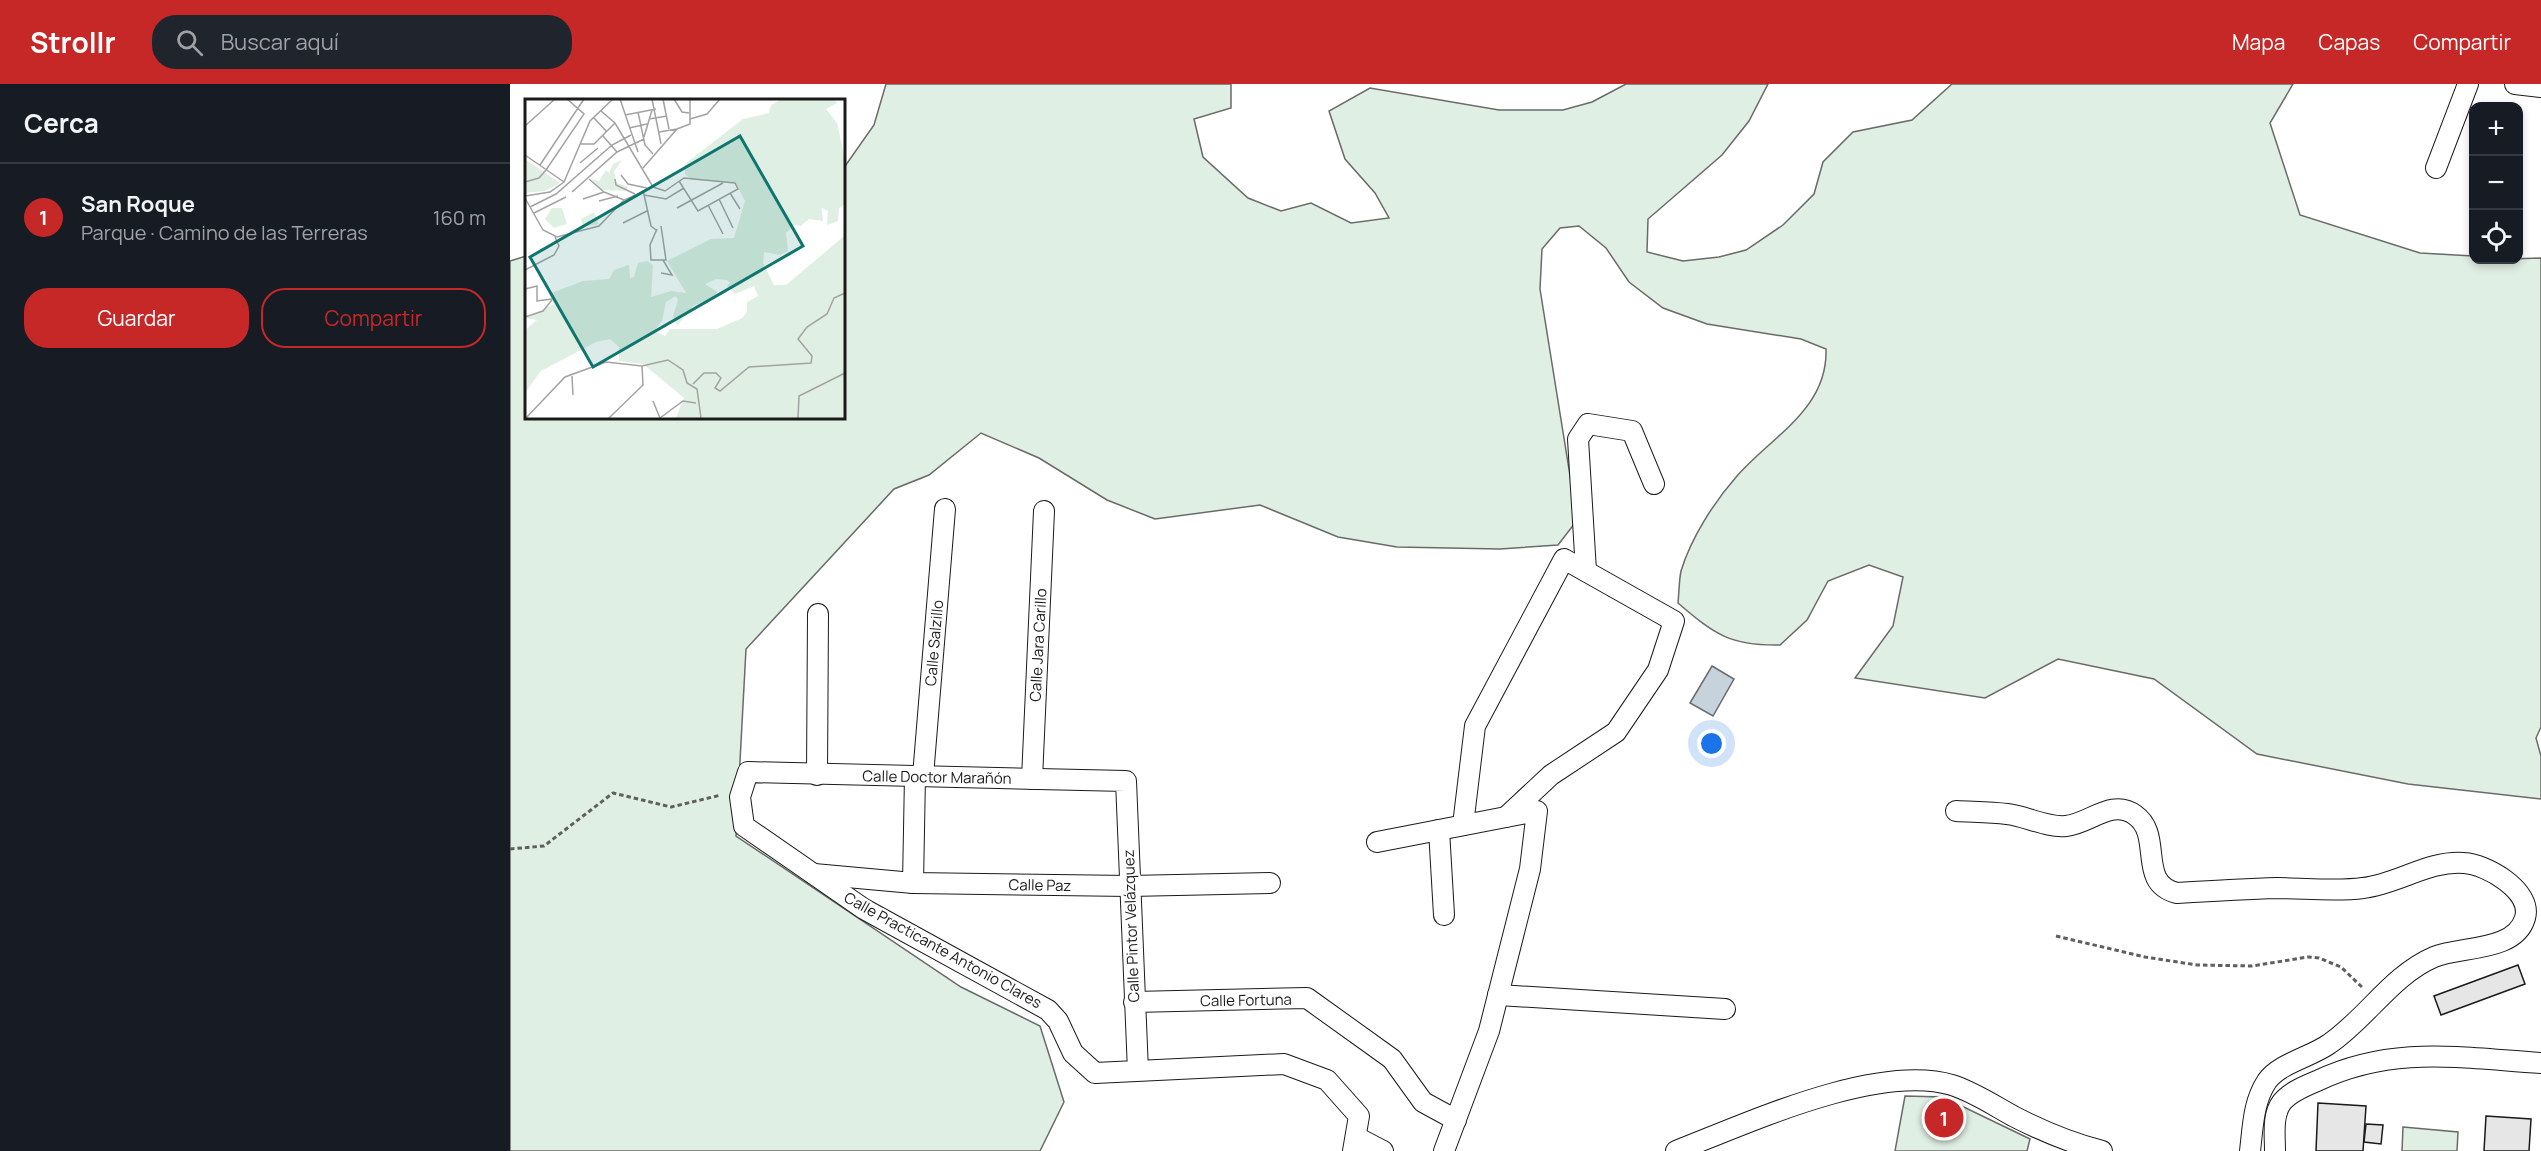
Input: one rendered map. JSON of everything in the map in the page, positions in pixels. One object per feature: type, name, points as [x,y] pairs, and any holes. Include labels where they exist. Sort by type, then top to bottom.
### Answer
[{"type":"street","points":[[2436,168],[2468,84]]},
{"type":"street","points":[[2515,84],[2541,87]]},
{"type":"street","points":[[1586,571],[1578,438],[1588,424],[1632,431],[1654,484]]},
{"type":"street","name":"Calle Salzillo","points":[[914,883],[919,776],[945,509]]},
{"type":"street","name":"Calle Jara Carillo","points":[[1032,779],[1044,510]]},
{"type":"street","points":[[1463,825],[1475,726],[1564,558],[1674,621],[1658,670],[1616,732],[1551,775],[1506,817]]},
{"type":"street","points":[[817,775],[818,614]]},
{"type":"street","name":"Calle Doctor Marañón","points":[[748,772],[1126,781]]},
{"type":"street","name":"Calle Practicante Antonio Clares","points":[[748,772],[740,797],[744,826],[864,909],[1048,1010],[1058,1021],[1073,1053],[1095,1073],[1284,1064],[1327,1080],[1359,1116],[1354,1144]]},
{"type":"street","name":"Calle Pintor Velázquez","points":[[1126,781],[1138,1071]]},
{"type":"street","points":[[1956,811],[2007,814],[2067,826],[2108,810],[2118,808],[2128,811],[2143,822],[2147,829],[2153,875],[2157,882],[2169,891],[2177,893],[2276,888],[2362,889],[2437,865],[2463,862],[2476,864],[2497,873],[2521,898],[2526,915],[2520,930],[2514,936],[2433,958],[2403,978],[2328,1045],[2269,1079],[2257,1101],[2250,1151]]},
{"type":"street","points":[[1377,842],[1537,810],[1530,869],[1489,1031],[1444,1151]]},
{"type":"street","points":[[1439,830],[1444,915]]},
{"type":"street","name":"Calle Paz","points":[[812,873],[914,883],[1130,886],[1270,883]]},
{"type":"street","points":[[1498,995],[1725,1009]]},
{"type":"street","name":"Calle Fortuna","points":[[1134,1002],[1306,998],[1392,1059],[1423,1102],[1456,1120]]},
{"type":"street","points":[[2275,1151],[2275,1121],[2283,1101],[2300,1089],[2362,1063],[2418,1056],[2541,1063]]},
{"type":"street","points":[[1676,1151],[1821,1098],[1909,1079],[1938,1082],[1967,1091],[2040,1130],[2102,1151]]},
{"type":"street","points":[[1354,1144],[1383,1151]]},
{"type":"path","points":[[510,849],[543,846],[613,793],[671,807],[727,794],[740,797]]},
{"type":"path","points":[[2056,936],[2145,957],[2197,965],[2252,966],[2308,957],[2319,958],[2348,972],[2376,1002]]},
{"type":"green space","points":[[886,84],[1231,84],[1231,108],[1194,119],[1203,157],[1248,198],[1281,211],[1311,203],[1351,223],[1389,218],[1375,193],[1345,159],[1329,111],[1370,88],[1499,110],[1563,110],[1592,102],[1626,84],[1768,84],[1749,121],[1722,155],[1648,219],[1647,252],[1683,261],[1719,257],[1746,250],[1783,225],[1814,194],[1823,162],[1853,132],[1912,120],[1952,84],[2293,84],[2270,123],[2300,215],[2420,253],[2469,256],[2469,264],[2523,264],[2523,259],[2541,258],[2541,727],[2536,738],[2541,756],[2541,799],[2408,784],[2257,754],[2154,679],[2058,659],[1985,698],[1855,678],[1893,626],[1903,577],[1869,565],[1828,581],[1807,620],[1780,645],[1736,641],[1714,631],[1678,603],[1680,575],[1685,559],[1704,521],[1728,486],[1808,405],[1818,389],[1824,370],[1826,349],[1801,339],[1707,324],[1663,308],[1629,282],[1606,248],[1579,226],[1560,228],[1542,249],[1540,289],[1572,488],[1575,523],[1558,545],[1500,549],[1397,547],[1338,537],[1260,505],[1155,519],[1107,500],[1039,458],[981,433],[929,475],[894,489],[746,649],[736,836],[961,987],[1040,1026],[1064,1102],[1040,1151],[510,1151],[510,261],[525,256],[525,418],[844,418],[844,168],[874,125]]},
{"type":"green space","points":[[1905,1096],[1943,1097],[2030,1139],[2027,1151],[1895,1151]]},
{"type":"green space","points":[[2403,1127],[2458,1132],[2457,1151],[2402,1151]]},
{"type":"shaded area","points":[[1712,666],[1734,679],[1713,716],[1690,703]]},
{"type":"building","points":[[2518,965],[2525,984],[2441,1015],[2434,996]]},
{"type":"building","points":[[2318,1103],[2366,1106],[2363,1151],[2316,1151]]},
{"type":"building","points":[[2486,1116],[2531,1119],[2529,1151],[2484,1151]]},
{"type":"building","points":[[2366,1124],[2383,1125],[2381,1144],[2364,1142]]},
{"type":"place","name":"San Roque","points":[[1944,1118]]}]
